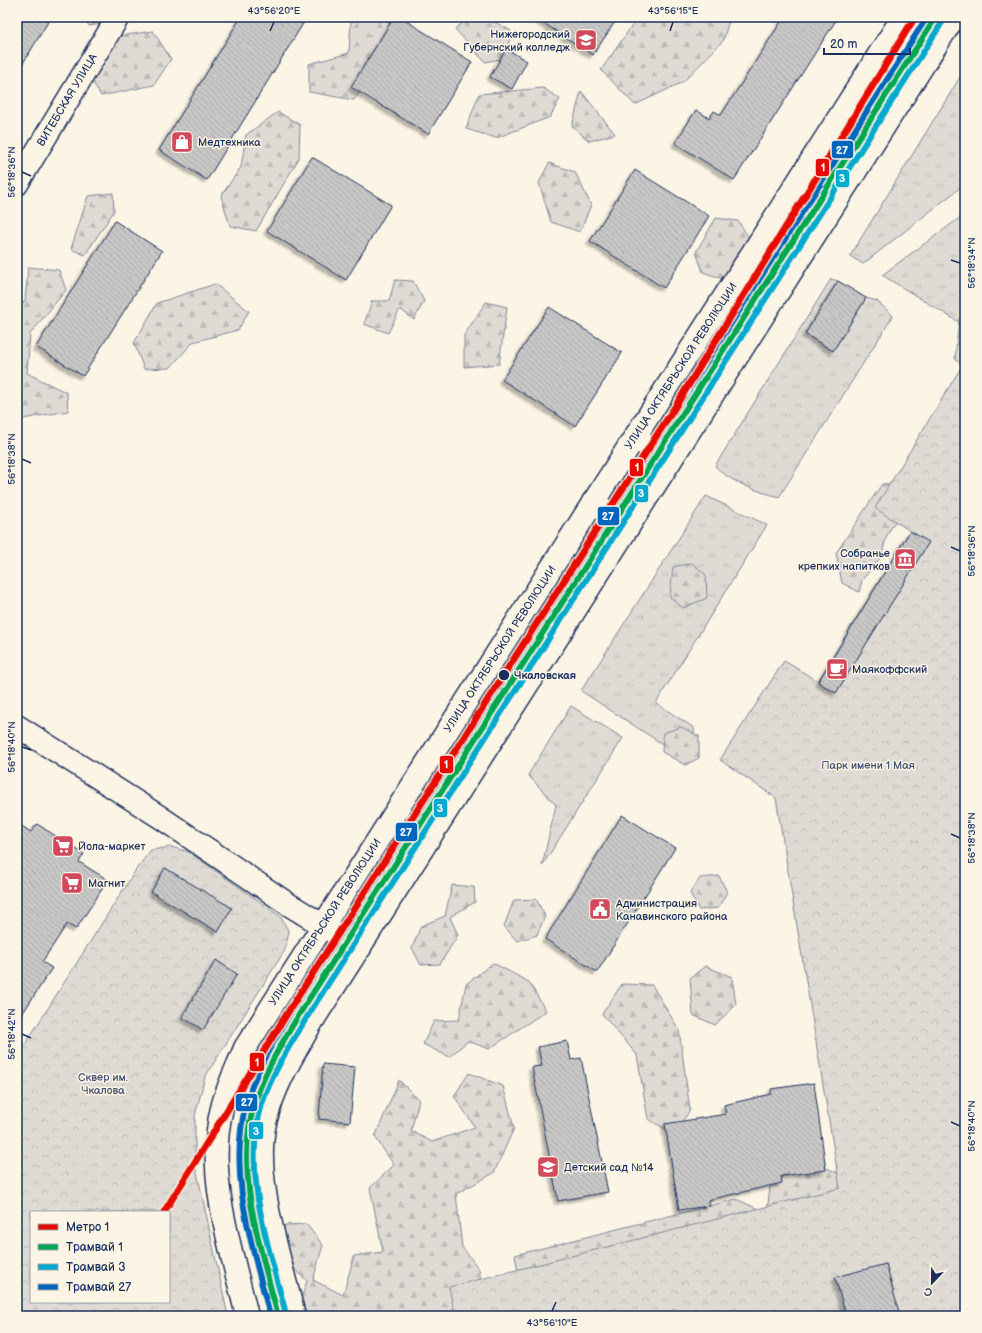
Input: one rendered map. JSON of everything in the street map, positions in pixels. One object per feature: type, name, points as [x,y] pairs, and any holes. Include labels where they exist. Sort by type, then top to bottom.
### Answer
[{"type":"main road","name":"ВИТЕБСКАЯ УЛИЦА","points":[[17,184],[118,17]]},
{"type":"main road","name":"УЛИЦА ОКТЯБРЬСКОЙ РЕВОЛЮЦИИ","points":[[248,1316],[223,1212],[217,1176],[222,1110],[230,1083],[245,1048],[902,17]]},
{"type":"main road","points":[[294,1316],[267,1202],[262,1172],[263,1139],[266,1119],[277,1087],[290,1060],[954,17]]},
{"type":"main road","points":[[635,438],[670,461]]},
{"type":"main road","points":[[593,502],[629,526]]},
{"type":"main road","points":[[17,726],[160,817],[288,904],[360,948]]},
{"type":"green space","points":[[84,17],[115,17],[112,22],[89,26]]},
{"type":"green space","points":[[353,17],[390,17],[386,58],[354,100],[309,92],[309,64],[349,53],[351,20]]},
{"type":"green space","points":[[470,17],[486,17],[511,31],[506,58],[485,62],[455,29]]},
{"type":"green space","points":[[638,17],[730,17],[723,41],[683,82],[635,105],[601,70]]},
{"type":"green space","points":[[153,31],[171,59],[154,85],[101,96],[92,81],[113,37]]},
{"type":"green space","points":[[965,69],[965,184],[863,264],[850,256]]},
{"type":"green space","points":[[543,88],[560,99],[550,117],[496,138],[466,129],[479,94]]},
{"type":"green space","points":[[581,91],[615,134],[589,141],[572,126]]},
{"type":"green space","points":[[278,112],[300,125],[299,158],[256,231],[230,226],[221,196],[241,167],[246,135]]},
{"type":"green space","points":[[549,163],[575,172],[591,205],[580,232],[551,222],[539,183]]},
{"type":"green space","points":[[113,193],[114,211],[85,255],[71,249],[88,196]]},
{"type":"green space","points":[[965,214],[965,326],[882,275]]},
{"type":"green space","points":[[716,218],[738,221],[752,242],[729,281],[703,272],[696,252]]},
{"type":"green space","points":[[28,267],[59,270],[66,290],[30,334],[27,373],[67,393],[68,411],[17,420],[17,307],[25,301]]},
{"type":"green space","points":[[831,279],[838,281],[805,334],[833,351],[866,298],[877,301],[893,316],[779,497],[736,482],[715,466]]},
{"type":"green space","points":[[395,280],[413,281],[424,301],[414,320],[400,309],[388,333],[364,324],[372,301],[389,301]]},
{"type":"green space","points":[[215,284],[249,311],[238,330],[193,342],[170,368],[144,369],[134,343],[157,303]]},
{"type":"green space","points":[[486,302],[507,307],[499,364],[464,367],[464,335]]},
{"type":"green space","points":[[965,309],[965,367],[955,359],[959,319]]},
{"type":"green space","name":"Парк имени 1 Мая","points":[[965,361],[965,1316],[455,1316],[449,1287],[840,1188],[776,798],[720,760],[784,661],[818,681],[910,531],[875,508]]},
{"type":"green space","points":[[898,483],[914,489],[887,535],[881,557],[862,580],[859,592],[842,583],[836,553],[882,484]]},
{"type":"green space","points":[[706,496],[767,525],[656,703],[694,728],[695,751],[676,753],[581,691]]},
{"type":"green space","points":[[692,563],[706,575],[707,598],[683,608],[670,597],[673,567]]},
{"type":"green space","points":[[571,706],[623,738],[542,866],[556,805],[528,775]]},
{"type":"green space","points":[[681,727],[699,736],[699,758],[685,765],[662,752],[663,733]]},
{"type":"green space","name":"Сквер им. Чкалова","points":[[171,847],[189,852],[280,916],[289,932],[285,950],[205,1077],[195,1116],[195,1163],[228,1316],[17,1316],[17,1057],[137,868],[151,850]]},
{"type":"green space","points":[[719,876],[727,892],[718,908],[699,910],[690,893],[700,878]]},
{"type":"green space","points":[[452,885],[474,887],[475,902],[450,917],[458,935],[440,964],[421,965],[412,948],[421,926],[445,916]]},
{"type":"green space","points":[[536,899],[545,916],[537,935],[517,941],[504,926],[514,900]]},
{"type":"green space","points":[[493,963],[529,982],[546,1011],[489,1049],[468,1041],[449,1057],[423,1044],[434,1021],[459,1020],[466,984]]},
{"type":"green space","points":[[705,966],[732,977],[736,1005],[715,1025],[693,1015],[690,978]]},
{"type":"green space","points":[[622,984],[652,985],[679,1030],[690,1110],[674,1134],[648,1119],[637,1055],[602,1014]]},
{"type":"green space","points":[[469,1073],[503,1086],[514,1128],[494,1173],[456,1194],[462,1247],[479,1269],[486,1316],[302,1316],[299,1304],[307,1281],[276,1251],[285,1225],[306,1224],[323,1245],[313,1280],[343,1295],[354,1256],[383,1252],[370,1188],[394,1165],[375,1137],[399,1080],[419,1100],[411,1131],[432,1142],[475,1127],[454,1096]]},
{"type":"green space","points":[[812,1161],[885,1196],[519,1278],[515,1255],[736,1199],[767,1213],[771,1178]]},
{"type":"building","points":[[17,17],[51,17],[17,73]]},
{"type":"building","points":[[241,17],[307,17],[207,180],[159,150]]},
{"type":"building","points":[[394,17],[400,17],[472,62],[428,134],[351,87]]},
{"type":"building","name":"Нижегородский Губернский колледж","points":[[534,17],[618,17],[593,55]]},
{"type":"building","points":[[784,17],[838,17],[734,180],[675,143],[696,110],[709,118],[714,111],[721,115]]},
{"type":"building","points":[[506,49],[527,61],[512,89],[490,77]]},
{"type":"building","points":[[312,157],[391,205],[346,280],[267,231]]},
{"type":"building","points":[[635,170],[709,216],[664,288],[590,241]]},
{"type":"building","points":[[115,221],[162,251],[83,376],[36,347]]},
{"type":"building","points":[[838,281],[866,298],[833,351],[805,334]]},
{"type":"building","points":[[549,307],[622,353],[575,426],[502,380]]},
{"type":"building","points":[[910,531],[929,542],[836,693],[818,682]]},
{"type":"building","name":"Администрация Канавинского района","points":[[622,815],[675,848],[597,972],[545,939]]},
{"type":"building","points":[[17,823],[31,832],[37,824],[84,854],[79,862],[108,880],[76,929],[67,924],[42,962],[52,968],[17,1022]]},
{"type":"building","points":[[165,868],[232,908],[218,932],[151,892]]},
{"type":"building","points":[[216,960],[237,974],[203,1030],[182,1017]]},
{"type":"building","points":[[567,1041],[571,1060],[581,1058],[608,1192],[558,1201],[532,1067],[542,1066],[538,1047]]},
{"type":"building","points":[[323,1064],[355,1067],[350,1122],[319,1119]]},
{"type":"building","points":[[814,1083],[826,1170],[781,1176],[782,1183],[708,1200],[709,1206],[679,1210],[665,1124],[726,1114],[724,1105],[771,1094],[771,1089]]},
{"type":"building","points":[[886,1264],[900,1316],[846,1316],[835,1277]]},
{"type":"metro line","name":"1","points":[[165,1211],[290,1009],[675,407],[915,17]]},
{"type":"tram line","name":"27","points":[[270,1316],[244,1209],[239,1155],[241,1128],[247,1101],[261,1065],[293,1009],[927,17]]},
{"type":"tram line","name":"1","points":[[278,1316],[257,1237],[248,1182],[247,1155],[249,1128],[255,1102],[269,1067],[300,1013],[936,17]]},
{"type":"tram line","name":"3","points":[[286,1314],[265,1236],[256,1183],[254,1156],[256,1130],[262,1104],[276,1070],[307,1017],[943,21]]},
{"type":"place","name":"Нижегородский Губернский колледж","points":[[586,40]]},
{"type":"place","name":"Медтехника","points":[[182,142]]},
{"type":"place","name":"Собранье крепких напитков","points":[[905,559]]},
{"type":"place","name":"Маякоффский","points":[[837,669]]},
{"type":"place","name":"Чкаловская","points":[[504,675]]},
{"type":"place","name":"Йола-маркет","points":[[63,846]]},
{"type":"place","name":"Магнит","points":[[72,883]]},
{"type":"place","name":"Администрация Канавинского района","points":[[600,909]]},
{"type":"place","name":"Детский сад №14","points":[[548,1167]]}]
